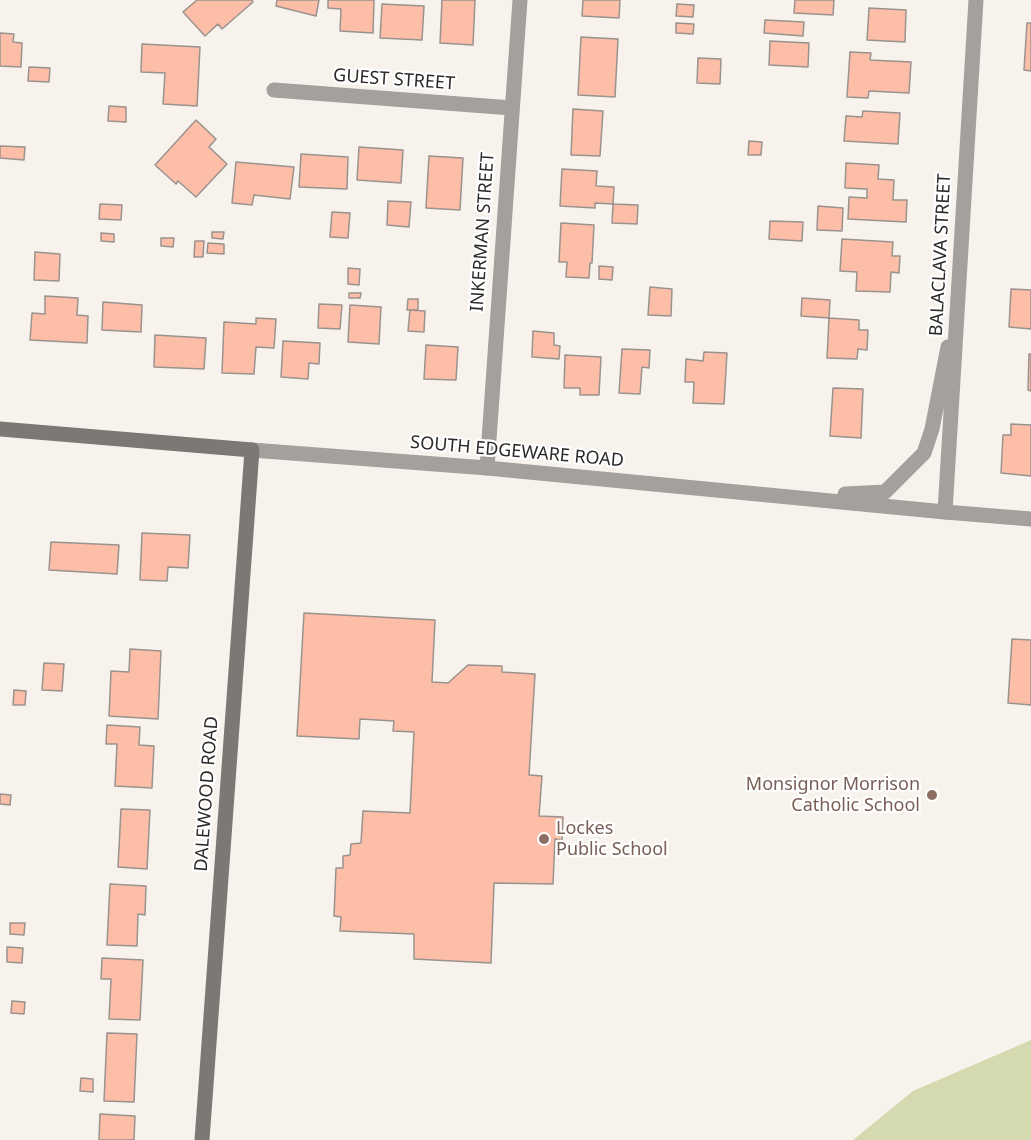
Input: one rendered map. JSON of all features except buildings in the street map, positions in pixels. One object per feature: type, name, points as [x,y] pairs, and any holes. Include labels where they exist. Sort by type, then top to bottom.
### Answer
[{"type":"main road","name":"SOUTH EDGEWARE ROAD","points":[[0,429],[252,450]]},
{"type":"main road","name":"DALEWOOD ROAD","points":[[202,1140],[252,450]]},
{"type":"street","name":"INKERMAN STREET","points":[[487,468],[520,0]]},
{"type":"street","name":"BALACLAVA STREET","points":[[945,512],[976,0]]},
{"type":"street","name":"GUEST STREET","points":[[274,90],[512,108]]},
{"type":"street","points":[[795,497],[885,492],[924,453],[932,429],[958,297]]},
{"type":"street","name":"SOUTH EDGEWARE ROAD","points":[[252,450],[487,468],[1031,519]]},
{"type":"green space","points":[[1031,1040],[1031,1140],[853,1140],[913,1091]]},
{"type":"place","name":"Monsignor Morrison Catholic School","points":[[932,795]]},
{"type":"place","name":"Lockes Public School","points":[[544,839]]}]
